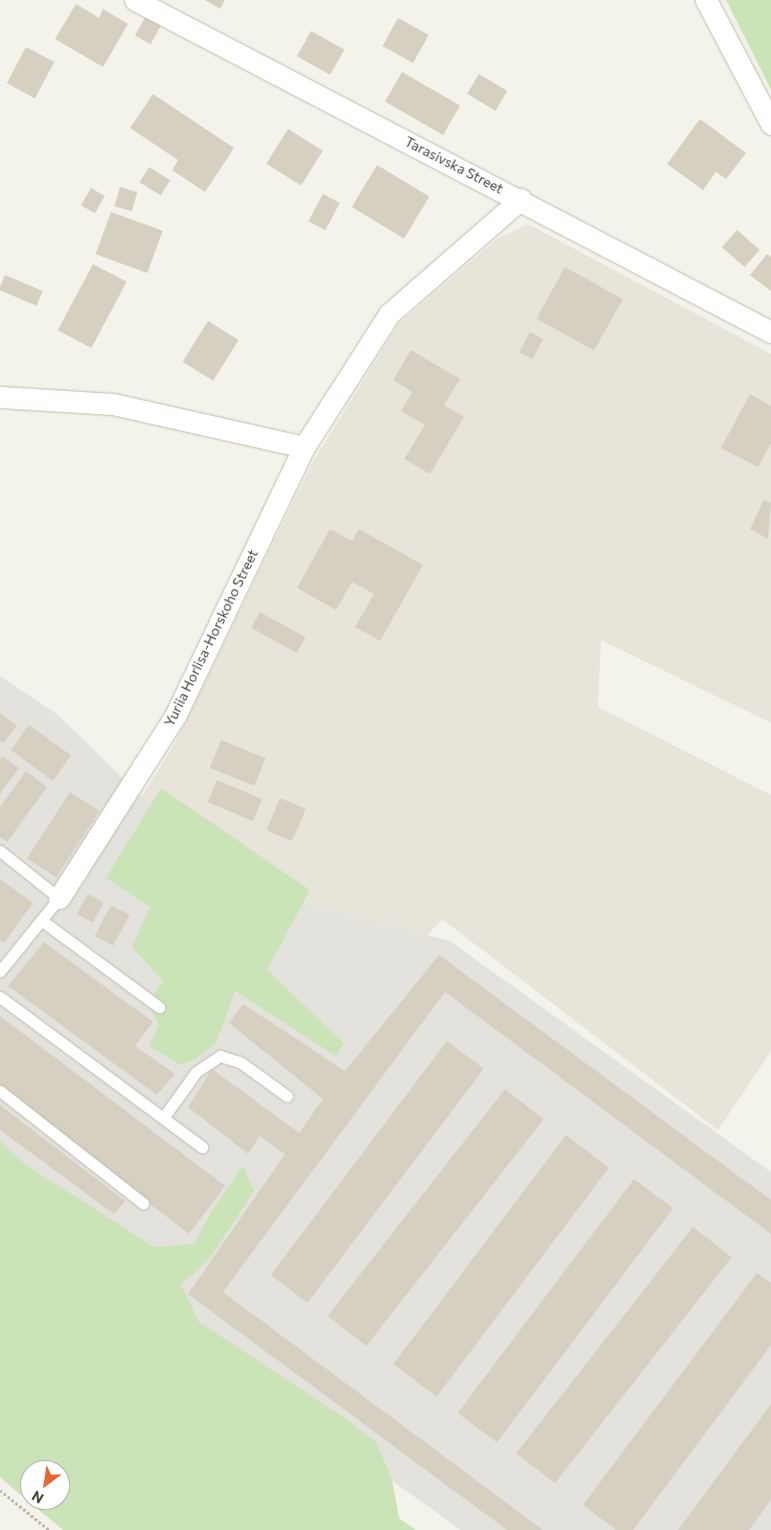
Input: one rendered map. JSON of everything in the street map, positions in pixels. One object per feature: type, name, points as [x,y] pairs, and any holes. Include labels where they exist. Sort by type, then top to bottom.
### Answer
[{"type":"street","name":"Tarasivska Street","points":[[135,0],[771,332]]},
{"type":"street","points":[[706,0],[771,124]]},
{"type":"street","name":"Yuriia Horlisa-Horskoho Street","points":[[59,898],[176,714],[304,447],[389,314],[520,200]]},
{"type":"street","points":[[0,397],[113,404],[304,447]]},
{"type":"lane","points":[[0,852],[59,898],[2,963]]},
{"type":"lane","points":[[41,920],[159,1007]]},
{"type":"lane","points":[[0,997],[202,1147]]},
{"type":"lane","points":[[163,1118],[196,1072],[220,1056],[240,1062],[287,1096]]},
{"type":"lane","points":[[0,1091],[143,1203]]},
{"type":"path","points":[[0,1490],[49,1530]]},
{"type":"shaded area","points":[[528,224],[771,354],[771,723],[601,640],[598,707],[771,795],[771,1051],[718,1130],[442,919],[332,1044],[91,877],[175,743],[311,465],[399,323],[497,239]]},
{"type":"shaded area","points":[[0,676],[58,715],[232,885],[450,941],[771,1172],[771,1530],[461,1530],[261,1387],[0,1174]]},
{"type":"green space","points":[[726,0],[771,0],[771,90]]},
{"type":"green space","points":[[161,788],[310,890],[267,970],[344,1043],[336,1056],[235,991],[216,1043],[195,1059],[180,1065],[149,1046],[159,1025],[148,1003],[163,981],[132,947],[150,907],[106,878]]},
{"type":"green space","points":[[0,1141],[26,1165],[154,1247],[194,1244],[212,1210],[243,1166],[254,1191],[210,1258],[181,1285],[199,1322],[343,1417],[376,1442],[392,1479],[399,1518],[416,1530],[63,1530],[39,1510],[70,1510],[70,1460],[20,1460],[20,1494],[0,1477]]},
{"type":"building","points":[[205,0],[225,0],[220,9]]},
{"type":"building","points":[[76,4],[99,18],[103,9],[128,24],[103,67],[55,39]]},
{"type":"building","points":[[148,12],[164,21],[151,44],[135,36]]},
{"type":"building","points":[[398,18],[429,35],[413,63],[382,46]]},
{"type":"building","points":[[311,31],[344,49],[330,75],[297,56]]},
{"type":"building","points":[[26,47],[54,62],[35,98],[7,83]]},
{"type":"building","points":[[402,72],[460,106],[443,135],[385,101]]},
{"type":"building","points":[[479,74],[507,91],[495,111],[467,94]]},
{"type":"building","points":[[153,94],[234,148],[205,192],[172,170],[178,160],[130,128]]},
{"type":"building","points":[[700,119],[746,153],[726,179],[716,172],[703,190],[667,164]]},
{"type":"building","points":[[288,129],[323,151],[301,185],[266,164]]},
{"type":"building","points":[[377,165],[429,196],[404,238],[352,207]]},
{"type":"building","points":[[149,167],[170,180],[161,196],[139,182]]},
{"type":"building","points":[[120,187],[137,192],[132,211],[114,206]]},
{"type":"building","points":[[91,188],[105,196],[95,213],[81,205]]},
{"type":"building","points":[[323,194],[340,203],[325,230],[308,221]]},
{"type":"building","points":[[111,212],[163,231],[147,273],[96,254]]},
{"type":"building","points":[[737,230],[760,250],[745,267],[722,247]]},
{"type":"building","points":[[767,254],[771,257],[771,291],[750,275]]},
{"type":"building","points":[[93,264],[127,282],[91,348],[58,330]]},
{"type":"building","points":[[565,267],[623,299],[594,351],[536,319]]},
{"type":"building","points":[[5,275],[43,291],[36,306],[0,290]]},
{"type":"building","points":[[208,321],[239,340],[213,381],[183,362]]},
{"type":"building","points":[[530,332],[543,339],[532,359],[519,352]]},
{"type":"building","points":[[411,350],[460,379],[444,405],[464,417],[430,474],[404,459],[425,425],[401,411],[412,392],[393,380]]},
{"type":"building","points":[[750,394],[771,406],[771,443],[758,467],[721,448]]},
{"type":"building","points":[[764,500],[771,503],[768,539],[750,529]]},
{"type":"building","points":[[330,529],[352,541],[359,529],[423,565],[380,641],[355,627],[374,594],[352,582],[336,610],[297,588]]},
{"type":"building","points":[[260,612],[305,637],[297,653],[251,628]]},
{"type":"building","points":[[0,713],[17,726],[3,743],[0,741]]},
{"type":"building","points":[[29,725],[71,756],[53,781],[11,750]]},
{"type":"building","points":[[221,740],[266,758],[254,786],[210,768]]},
{"type":"building","points":[[2,756],[19,768],[0,794],[0,759]]},
{"type":"building","points":[[26,771],[47,787],[7,842],[0,837],[0,807]]},
{"type":"building","points":[[217,780],[262,799],[253,821],[208,802]]},
{"type":"building","points":[[70,792],[99,811],[56,877],[27,858]]},
{"type":"building","points":[[280,798],[306,809],[292,841],[266,830]]},
{"type":"building","points":[[0,879],[33,903],[4,943],[0,940]]},
{"type":"building","points":[[88,894],[104,903],[93,923],[77,914]]},
{"type":"building","points":[[111,905],[130,915],[113,946],[95,936]]},
{"type":"building","points":[[44,942],[153,1022],[135,1046],[175,1074],[157,1095],[8,986]]},
{"type":"building","points":[[439,955],[771,1200],[771,1234],[445,992],[223,1292],[543,1530],[507,1530],[188,1294],[285,1154],[260,1136],[248,1154],[188,1107],[212,1069],[299,1133],[323,1099],[229,1023],[243,1004],[345,1071]]},
{"type":"building","points":[[0,1016],[225,1186],[189,1234],[0,1091]]},
{"type":"building","points":[[447,1041],[484,1069],[307,1303],[271,1275]]},
{"type":"building","points":[[505,1089],[544,1119],[366,1346],[328,1316]]},
{"type":"building","points":[[0,1105],[125,1201],[114,1214],[0,1130]]},
{"type":"building","points":[[566,1135],[609,1167],[436,1397],[393,1364]]},
{"type":"building","points":[[634,1179],[673,1208],[497,1442],[458,1413]]},
{"type":"building","points":[[693,1227],[732,1257],[555,1483],[516,1453]]},
{"type":"building","points":[[757,1273],[771,1283],[771,1345],[633,1530],[616,1530],[583,1505]]},
{"type":"building","points":[[771,1404],[771,1500],[749,1530],[678,1530]]}]
